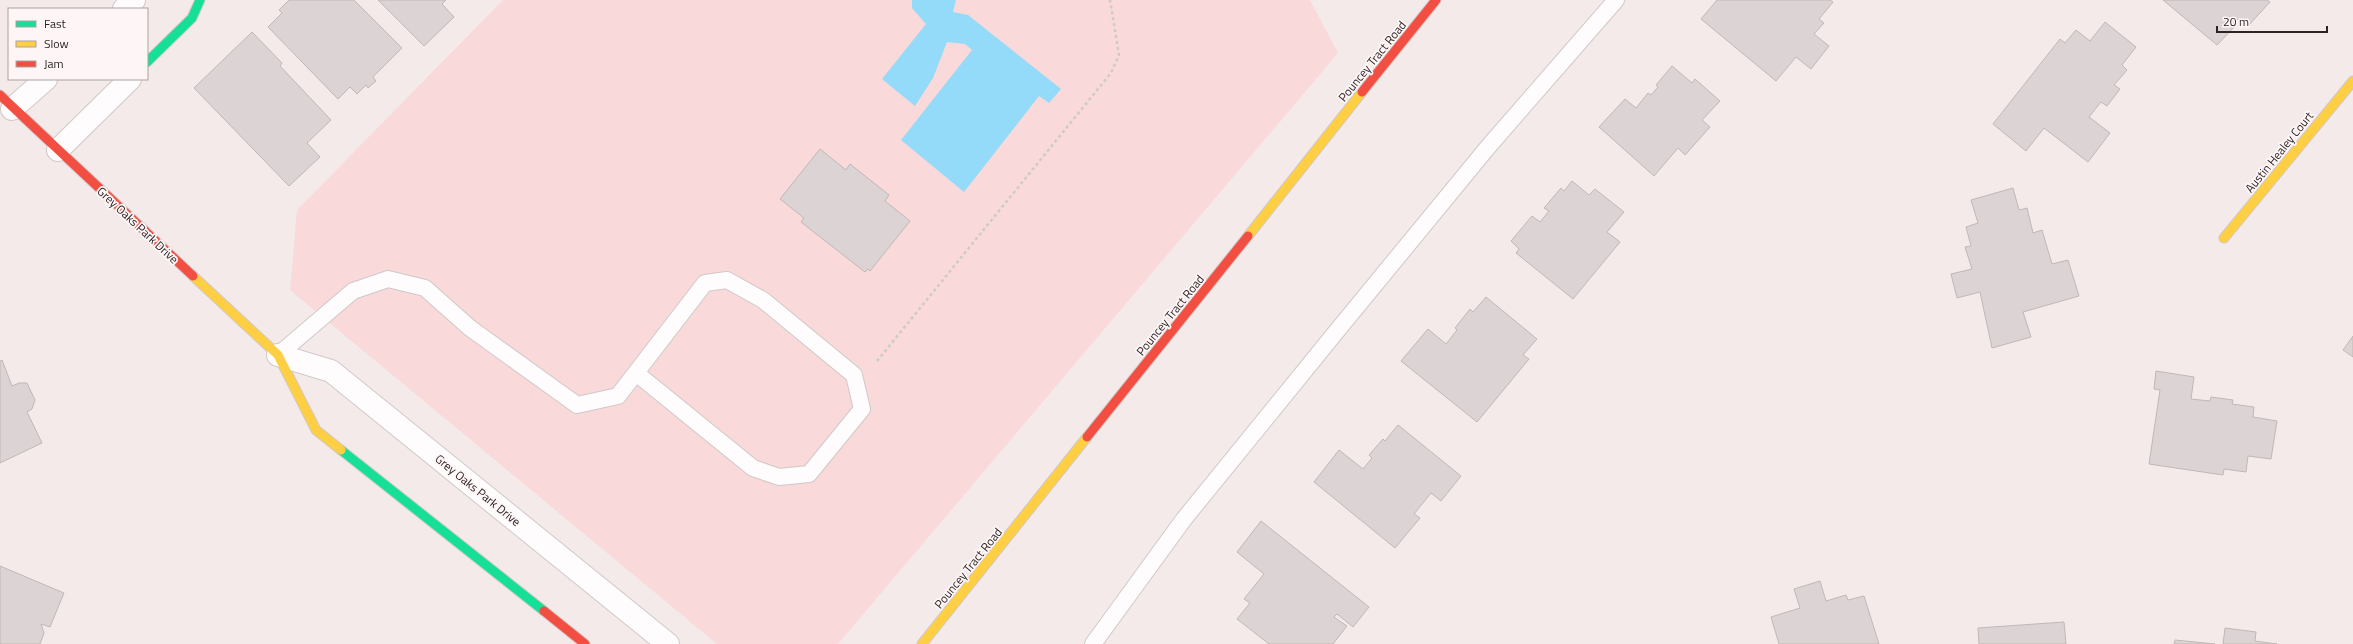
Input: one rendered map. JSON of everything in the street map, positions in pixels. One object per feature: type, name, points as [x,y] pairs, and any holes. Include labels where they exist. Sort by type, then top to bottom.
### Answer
[{"type":"street","points":[[125,8],[134,0]]},
{"type":"street","points":[[148,61],[192,18],[200,0]]},
{"type":"street","name":"Pouncey Tract Road","points":[[922,644],[1436,0]]},
{"type":"street","points":[[6,102],[44,80]]},
{"type":"street","points":[[58,150],[129,80]]},
{"type":"street","name":"Austin Healey Court","points":[[2224,238],[2353,81]]},
{"type":"street","name":"Grey Oaks Park Drive","points":[[6,102],[278,355],[316,430],[585,644]]},
{"type":"street","name":"Grey Oaks Park Drive","points":[[278,355],[331,371],[668,644]]},
{"type":"lane","points":[[1093,644],[1184,519],[1488,147],[1616,0]]},
{"type":"lane","points":[[278,355],[354,291],[388,279],[425,288],[470,328],[577,405],[618,396],[705,283],[727,280],[763,300],[854,375],[862,409],[809,474],[779,477],[753,468],[636,373]]},
{"type":"path","points":[[856,386],[1111,73],[1119,55],[1110,0]]},
{"type":"shaded area","points":[[503,0],[1310,0],[1338,53],[838,644],[717,644],[290,290],[297,210]]},
{"type":"water","points":[[912,0],[956,0],[953,12],[968,15],[1061,89],[1049,103],[1039,96],[964,192],[901,140],[972,50],[965,44],[947,42],[933,78],[915,106],[882,79],[926,24],[912,8]]},
{"type":"building","points":[[289,0],[354,0],[402,48],[373,77],[376,81],[368,88],[366,85],[357,94],[350,87],[338,99],[268,27],[282,13],[279,10]]},
{"type":"building","points":[[378,0],[446,0],[442,4],[454,17],[424,46]]},
{"type":"building","points":[[1717,0],[1830,0],[1833,2],[1819,19],[1824,23],[1814,34],[1829,46],[1811,69],[1796,57],[1776,81],[1701,19]]},
{"type":"building","points":[[2163,0],[2267,0],[2270,2],[2247,27],[2238,19],[2235,21],[2237,24],[2217,45]]},
{"type":"building","points":[[2105,22],[2136,47],[2122,65],[2127,70],[2114,85],[2120,89],[2107,106],[2101,102],[2089,117],[2110,133],[2088,162],[2044,128],[2026,151],[1993,124],[2060,39],[2065,43],[2076,30],[2090,41]]},
{"type":"building","points":[[252,32],[282,63],[280,66],[331,120],[307,143],[320,157],[289,186],[194,88]]},
{"type":"building","points":[[1672,66],[1692,83],[1695,79],[1720,101],[1702,120],[1710,127],[1685,155],[1678,148],[1654,176],[1599,127],[1625,99],[1636,108],[1648,93],[1651,95],[1658,87],[1656,85]]},
{"type":"building","points":[[820,149],[846,170],[850,164],[889,195],[885,201],[910,221],[870,271],[868,269],[865,272],[801,222],[804,218],[780,199]]},
{"type":"building","points":[[1572,181],[1589,195],[1595,189],[1624,212],[1607,232],[1620,242],[1573,299],[1516,253],[1519,249],[1511,241],[1532,216],[1540,222],[1549,211],[1544,208],[1561,188],[1564,191]]},
{"type":"building","points":[[2013,188],[2019,210],[2027,208],[2033,233],[2042,230],[2052,264],[2068,260],[2079,296],[2023,312],[2031,337],[1992,348],[1980,292],[1957,298],[1951,274],[1972,269],[1965,247],[1971,246],[1966,227],[1978,223],[1971,200]]},
{"type":"building","points":[[1486,297],[1537,339],[1523,355],[1529,359],[1477,422],[1401,361],[1428,329],[1446,344],[1457,330],[1455,328],[1470,309],[1473,312]]},
{"type":"building","points":[[2353,336],[2353,357],[2343,350]]},
{"type":"building","points":[[2,360],[12,386],[19,383],[27,383],[35,400],[32,409],[27,412],[42,443],[0,463],[0,361]]},
{"type":"building","points":[[2156,371],[2194,377],[2191,399],[2210,401],[2211,397],[2233,400],[2232,404],[2254,407],[2253,417],[2277,421],[2271,459],[2248,456],[2246,472],[2224,469],[2223,475],[2149,464],[2160,390],[2154,389]]},
{"type":"building","points":[[1398,425],[1461,476],[1441,501],[1431,493],[1414,514],[1420,518],[1395,548],[1314,482],[1339,450],[1363,469],[1372,458],[1369,455],[1383,439],[1385,441]]},
{"type":"building","points":[[1261,521],[1369,607],[1353,627],[1337,614],[1334,617],[1347,626],[1333,644],[1269,644],[1237,619],[1250,603],[1244,599],[1264,574],[1237,552]]},
{"type":"building","points":[[0,566],[64,593],[50,627],[41,624],[44,633],[40,644],[0,644]]},
{"type":"building","points":[[1820,581],[1826,601],[1846,595],[1848,600],[1864,596],[1879,644],[1779,644],[1771,617],[1800,608],[1794,589]]},
{"type":"building","points":[[2064,622],[2066,644],[1979,644],[1978,628]]},
{"type":"building","points":[[2225,628],[2256,632],[2255,641],[2277,644],[2223,644]]},
{"type":"building","points":[[2175,640],[2215,644],[2174,644]]},
{"type":"traffic: fast","points":[[148,61],[192,18],[200,0]]},
{"type":"traffic: fast","points":[[341,450],[544,611]]},
{"type":"traffic: slow","points":[[2224,238],[2353,81]]},
{"type":"traffic: slow","points":[[1248,236],[1362,92]]},
{"type":"traffic: slow","points":[[193,276],[278,355],[316,430],[341,450]]},
{"type":"traffic: slow","points":[[922,644],[1087,437]]},
{"type":"traffic: jam","points":[[1362,92],[1436,0]]},
{"type":"traffic: jam","points":[[0,95],[193,276]]},
{"type":"traffic: jam","points":[[1087,437],[1248,236]]},
{"type":"traffic: jam","points":[[544,611],[585,644]]}]
